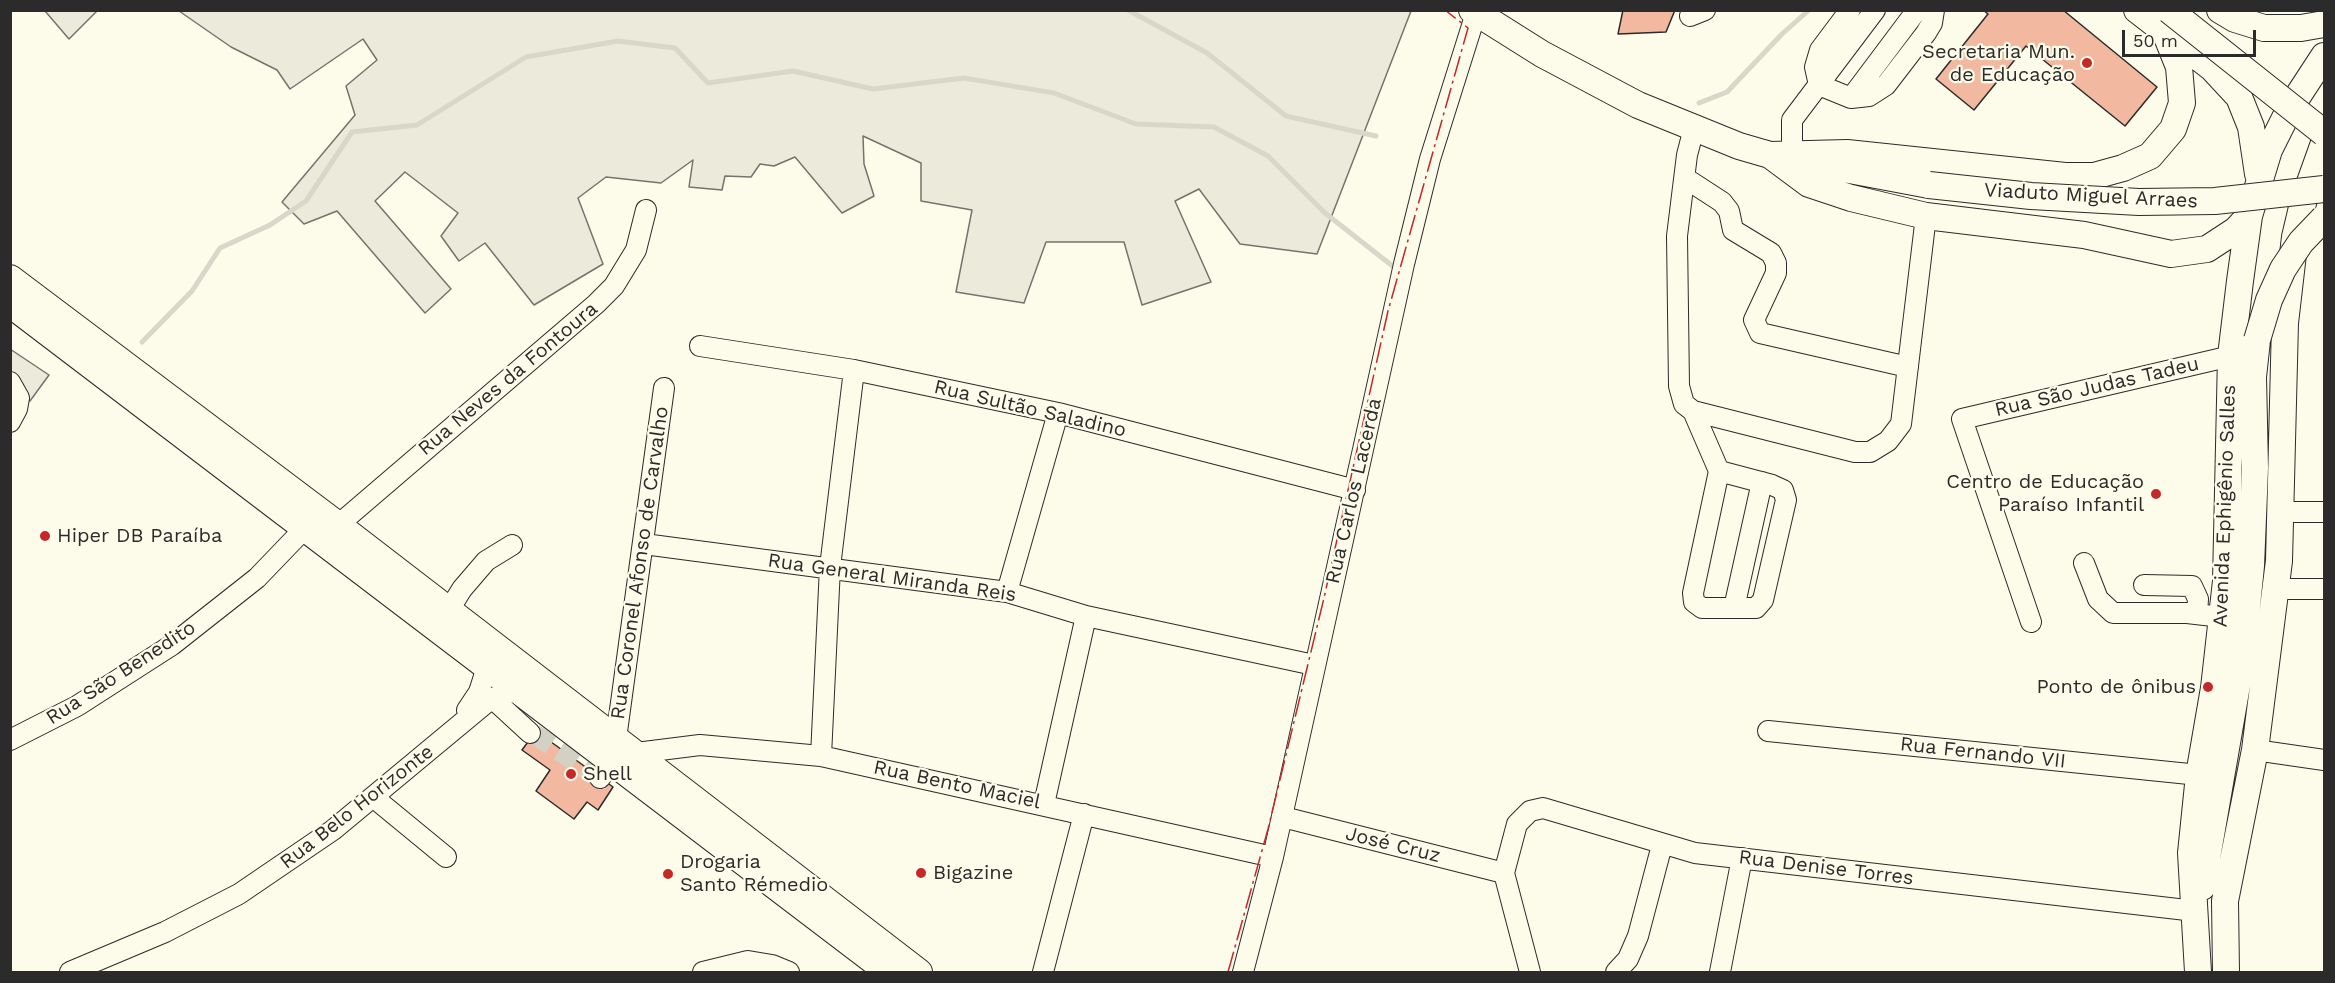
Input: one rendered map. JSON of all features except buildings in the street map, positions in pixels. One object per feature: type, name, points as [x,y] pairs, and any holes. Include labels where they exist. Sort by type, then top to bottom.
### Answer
[{"type":"main road","points":[[2137,10],[2167,21],[2325,134]]},
{"type":"main road","points":[[2220,10],[2235,19],[2264,27],[2301,28],[2325,24]]},
{"type":"main road","points":[[1474,12],[1542,54],[1638,105],[1694,128],[1781,154],[1847,153],[2065,176],[2094,176],[2123,168],[2150,156],[2173,129],[2182,104],[2179,67],[2167,21]]},
{"type":"main road","points":[[2167,21],[2239,97],[2251,127],[2258,183]]},
{"type":"main road","name":"Avenida Ephigênio Salles","points":[[2198,972],[2191,854],[2210,615],[2226,581],[2231,356],[2249,216],[2269,150],[2290,108],[2325,56]]},
{"type":"main road","points":[[2227,972],[2225,901],[2255,750],[2276,588],[2281,512],[2285,323],[2295,237],[2304,199],[2325,143]]},
{"type":"main road","points":[[1781,154],[1809,184],[1826,192],[1926,216],[2084,235],[2171,254],[2206,249],[2236,230],[2249,216]]},
{"type":"main road","name":"Viaduto Miguel Arraes","points":[[1781,154],[1929,185],[2031,196],[2139,202],[2216,201],[2325,189]]},
{"type":"main road","points":[[2195,911],[2213,832],[2242,656],[2251,566],[2255,468],[2253,377],[2257,340],[2283,269],[2301,242],[2325,218]]},
{"type":"main road","points":[[10,278],[449,610],[609,759]]},
{"type":"main road","points":[[16,312],[306,527],[609,759],[867,945],[919,972]]},
{"type":"main road","points":[[609,759],[636,753],[867,945],[888,972]]},
{"type":"street","points":[[1819,85],[1815,67],[1817,57],[1850,10]]},
{"type":"street","points":[[1781,154],[1792,120],[1875,10]]},
{"type":"street","points":[[1851,98],[1917,10]]},
{"type":"street","points":[[1819,85],[1851,98],[1869,96],[1886,85],[1926,33],[1932,23],[1934,10]]},
{"type":"street","name":"Rua Carlos Lacerda","points":[[1243,972],[1274,857],[1314,665],[1407,252],[1430,159],[1474,12]]},
{"type":"street","points":[[1694,128],[1684,178],[1677,236],[1679,386],[1684,404],[1693,411],[1855,453],[1870,452],[1887,441],[1901,424],[1926,216]]},
{"type":"street","points":[[1684,178],[1722,202],[1729,211],[1733,230],[1771,253],[1776,263],[1776,273],[1754,320],[1760,333],[1908,367]]},
{"type":"street","name":"Rua Neves da Fontoura","points":[[338,525],[596,304],[614,286],[636,250],[646,210]]},
{"type":"street","name":"Rua Sultão Saladino","points":[[700,346],[854,370],[1058,413],[1355,490]]},
{"type":"street","name":"Rua São Judas Tadeu","points":[[2031,622],[1962,419],[2231,356]]},
{"type":"street","points":[[821,756],[830,567],[854,370]]},
{"type":"street","points":[[10,382],[19,398],[10,422]]},
{"type":"street","name":"Rua Coronel Afonso de Carvalho","points":[[609,759],[644,544],[664,388]]},
{"type":"street","points":[[1693,411],[1719,471],[1693,593],[1694,602],[1702,608],[1756,608],[1762,600],[1786,500],[1783,490],[1719,471]]},
{"type":"street","points":[[1007,592],[1058,413]]},
{"type":"street","points":[[1734,608],[1762,482]]},
{"type":"street","points":[[2281,512],[2325,512]]},
{"type":"street","name":"Rua São Benedito","points":[[10,740],[77,706],[172,645],[257,578],[306,527]]},
{"type":"street","name":"Rua General Miranda Reis","points":[[644,544],[1007,592],[1086,615],[1314,665]]},
{"type":"street","points":[[449,610],[462,589],[486,561],[512,545]]},
{"type":"street","points":[[2084,563],[2098,599],[2113,613],[2210,615]]},
{"type":"street","points":[[2144,585],[2192,586],[2210,615]]},
{"type":"street","points":[[2276,588],[2325,589]]},
{"type":"street","points":[[1044,804],[1086,615]]},
{"type":"street","name":"Rua Belo Horizonte","points":[[450,735],[480,692],[487,667]]},
{"type":"street","points":[[492,698],[532,734],[527,697]]},
{"type":"street","name":"Rua Belo Horizonte","points":[[70,972],[165,932],[239,894],[333,830],[492,698],[527,697]]},
{"type":"street","name":"Rua Fernando VII","points":[[1768,731],[2199,775]]},
{"type":"street","name":"Rua Bento Maciel","points":[[636,753],[700,745],[821,756],[1274,857]]},
{"type":"street","points":[[2255,750],[2325,760]]},
{"type":"street","points":[[374,797],[446,857]]},
{"type":"street","name":"Rua Denise Torres","points":[[1504,873],[1517,824],[1530,811],[1543,808],[1695,853],[2195,911]]},
{"type":"street","points":[[1043,972],[1084,814]]},
{"type":"street","name":"José Cruz","points":[[1282,817],[1504,873]]},
{"type":"street","points":[[1616,972],[1628,959],[1638,936],[1662,845]]},
{"type":"street","points":[[1720,972],[1742,858]]},
{"type":"street","points":[[1504,873],[1530,972]]},
{"type":"street","points":[[704,972],[748,961],[772,965],[789,972]]},
{"type":"shaded area","points":[[45,11],[97,11],[69,39]]},
{"type":"shaded area","points":[[179,11],[1411,11],[1317,254],[1240,244],[1199,189],[1175,201],[1211,282],[1142,305],[1124,242],[1046,242],[1024,303],[956,292],[972,210],[921,201],[921,163],[863,136],[864,164],[874,196],[842,213],[795,157],[774,166],[760,164],[751,177],[725,176],[722,190],[689,187],[693,160],[661,183],[606,177],[578,198],[603,264],[534,305],[485,243],[459,261],[441,236],[458,213],[405,172],[375,201],[451,289],[425,313],[337,211],[304,224],[282,202],[355,115],[346,86],[377,60],[363,39],[290,89],[277,70],[231,47]]},
{"type":"shaded area","points":[[10,349],[49,375],[30,401],[11,388]]},
{"type":"waterway","points":[[1128,10],[1207,53],[1286,116],[1376,136]]},
{"type":"waterway","points":[[1699,103],[1727,92],[1782,34],[1809,10]]},
{"type":"waterway","points":[[142,342],[192,291],[220,248],[270,225],[306,201],[352,132],[417,125],[526,57],[618,41],[675,48],[708,83],[793,71],[873,89],[964,78],[1054,93],[1136,124],[1214,127],[1268,156],[1325,213],[1395,268]]},
{"type":"tunnel","points":[[534,734],[600,778]]},
{"type":"power","points":[[1228,972],[1268,829],[1324,598],[1388,311],[1468,28],[1445,10]]},
{"type":"place","name":"Secretaria Mun. de Educação","points":[[2087,63]]},
{"type":"place","name":"Centro de Educação Paraíso Infantil","points":[[2156,494]]},
{"type":"place","name":"Hiper DB Paraíba","points":[[45,536]]},
{"type":"place","name":"Ponto de ônibus","points":[[2208,687]]},
{"type":"place","name":"Shell","points":[[571,774]]},
{"type":"place","name":"Bigazine","points":[[921,873]]},
{"type":"place","name":"Drogaria Santo Rémedio","points":[[668,874]]}]
